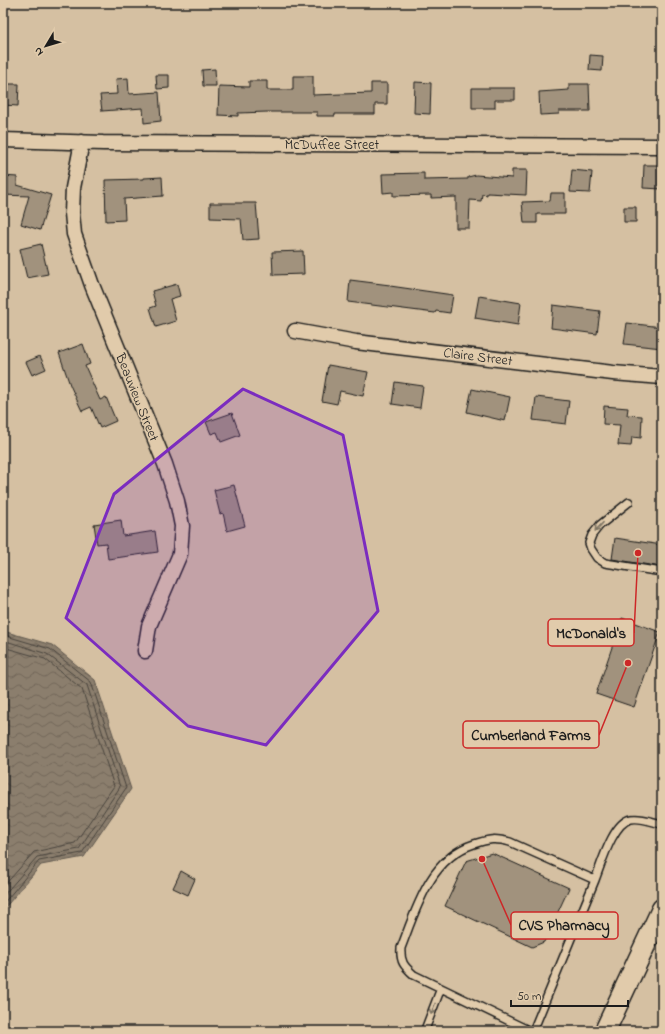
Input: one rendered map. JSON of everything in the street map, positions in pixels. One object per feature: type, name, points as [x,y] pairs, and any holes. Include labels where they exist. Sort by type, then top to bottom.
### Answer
[{"type":"main road","points":[[605,1031],[662,909]]},
{"type":"street","name":"McDuffee Street","points":[[3,140],[82,142],[662,146]]},
{"type":"street","name":"Beauview Street","points":[[82,142],[73,188],[72,213],[74,234],[92,285],[165,464],[177,501],[182,526],[180,554],[149,626],[145,651]]},
{"type":"street","name":"Claire Street","points":[[295,331],[364,342],[662,378]]},
{"type":"lane","points":[[630,502],[608,518],[596,530],[589,543],[591,550],[597,558],[606,563],[662,572]]},
{"type":"lane","points":[[595,880],[510,842],[497,839],[487,839],[468,846],[455,852],[445,861],[426,887],[401,948],[400,958],[406,968],[414,975],[529,1031],[595,880],[615,832],[622,823],[630,819],[642,819],[662,824]]},
{"type":"lane","points":[[426,1031],[426,1027],[441,988]]},
{"type":"highlighted area","points":[[243,389],[343,435],[378,611],[266,745],[188,726],[66,618],[114,494]]},
{"type":"water","points":[[3,631],[52,645],[95,680],[131,789],[84,857],[41,865],[3,910]]},
{"type":"building","points":[[590,55],[603,56],[602,71],[589,70]]},
{"type":"building","points":[[215,69],[216,86],[203,86],[202,70]]},
{"type":"building","points":[[156,75],[169,75],[169,88],[157,89]]},
{"type":"building","points":[[293,76],[313,76],[313,95],[371,93],[371,83],[387,83],[387,104],[375,104],[375,114],[335,114],[335,116],[317,116],[317,112],[267,112],[238,113],[238,116],[218,115],[219,86],[249,87],[249,81],[267,81],[267,90],[293,90]]},
{"type":"building","points":[[128,78],[129,94],[159,92],[161,121],[144,123],[143,108],[102,111],[100,95],[117,94],[116,79]]},
{"type":"building","points":[[415,82],[431,83],[430,114],[414,113]]},
{"type":"building","points":[[3,84],[19,84],[18,106],[3,105]]},
{"type":"building","points":[[569,84],[589,84],[590,111],[559,111],[559,114],[540,115],[539,92],[569,90]]},
{"type":"building","points":[[472,88],[515,88],[515,100],[495,100],[495,108],[472,108]]},
{"type":"building","points":[[644,165],[662,165],[662,189],[643,188]]},
{"type":"building","points":[[512,170],[527,170],[526,195],[487,193],[487,195],[482,194],[481,201],[470,200],[469,228],[456,228],[456,197],[431,198],[431,195],[393,196],[393,192],[383,193],[382,174],[424,173],[424,180],[468,179],[468,177],[476,175],[512,178]]},
{"type":"building","points":[[572,170],[592,172],[590,193],[570,192]]},
{"type":"building","points":[[3,176],[17,177],[17,185],[51,195],[40,230],[21,224],[29,196],[3,195]]},
{"type":"building","points":[[162,177],[163,196],[124,199],[125,220],[106,221],[105,180]]},
{"type":"building","points":[[551,193],[565,193],[565,214],[537,214],[537,223],[524,223],[522,202],[550,201]]},
{"type":"building","points":[[210,203],[256,203],[259,239],[243,240],[241,219],[210,218]]},
{"type":"building","points":[[624,207],[636,207],[636,222],[624,222]]},
{"type":"building","points":[[41,244],[48,274],[27,278],[20,249]]},
{"type":"building","points":[[303,251],[304,274],[273,275],[272,252]]},
{"type":"building","points":[[350,280],[453,295],[450,313],[436,311],[435,313],[348,302]]},
{"type":"building","points":[[177,284],[180,296],[170,299],[176,321],[156,327],[150,308],[156,306],[152,291]]},
{"type":"building","points":[[479,296],[521,303],[518,325],[475,318]]},
{"type":"building","points":[[553,305],[600,311],[597,334],[551,328]]},
{"type":"building","points":[[627,323],[662,327],[662,348],[624,344]]},
{"type":"building","points":[[83,344],[90,364],[85,366],[100,400],[106,397],[116,421],[100,428],[91,407],[82,411],[70,385],[59,353]]},
{"type":"building","points":[[40,356],[46,369],[32,375],[26,362]]},
{"type":"building","points":[[328,365],[368,372],[363,396],[340,391],[337,404],[322,401]]},
{"type":"building","points":[[395,382],[423,386],[420,408],[392,404]]},
{"type":"building","points":[[472,389],[510,397],[505,421],[467,412]]},
{"type":"building","points":[[536,397],[569,401],[566,424],[533,420]]},
{"type":"building","points":[[604,406],[628,408],[627,415],[642,416],[641,438],[632,437],[631,446],[618,445],[620,425],[603,424]]},
{"type":"building","points":[[232,413],[240,435],[221,442],[217,432],[211,434],[206,422]]},
{"type":"building","points":[[234,485],[245,526],[227,531],[223,513],[220,514],[214,490]]},
{"type":"building","points":[[121,520],[123,536],[155,531],[158,552],[108,559],[106,543],[97,544],[94,524]]},
{"type":"building","points":[[615,538],[662,545],[662,567],[612,559]]},
{"type":"building","points":[[622,618],[660,632],[634,707],[596,694]]},
{"type":"building","points":[[492,853],[569,888],[544,942],[532,947],[445,906],[466,861]]},
{"type":"building","points":[[181,871],[195,879],[188,895],[173,888]]},
{"type":"place","name":"McDonald's","points":[[638,553]]},
{"type":"place","name":"Cumberland Farms","points":[[628,663]]},
{"type":"place","name":"CVS Pharmacy","points":[[482,859]]}]
